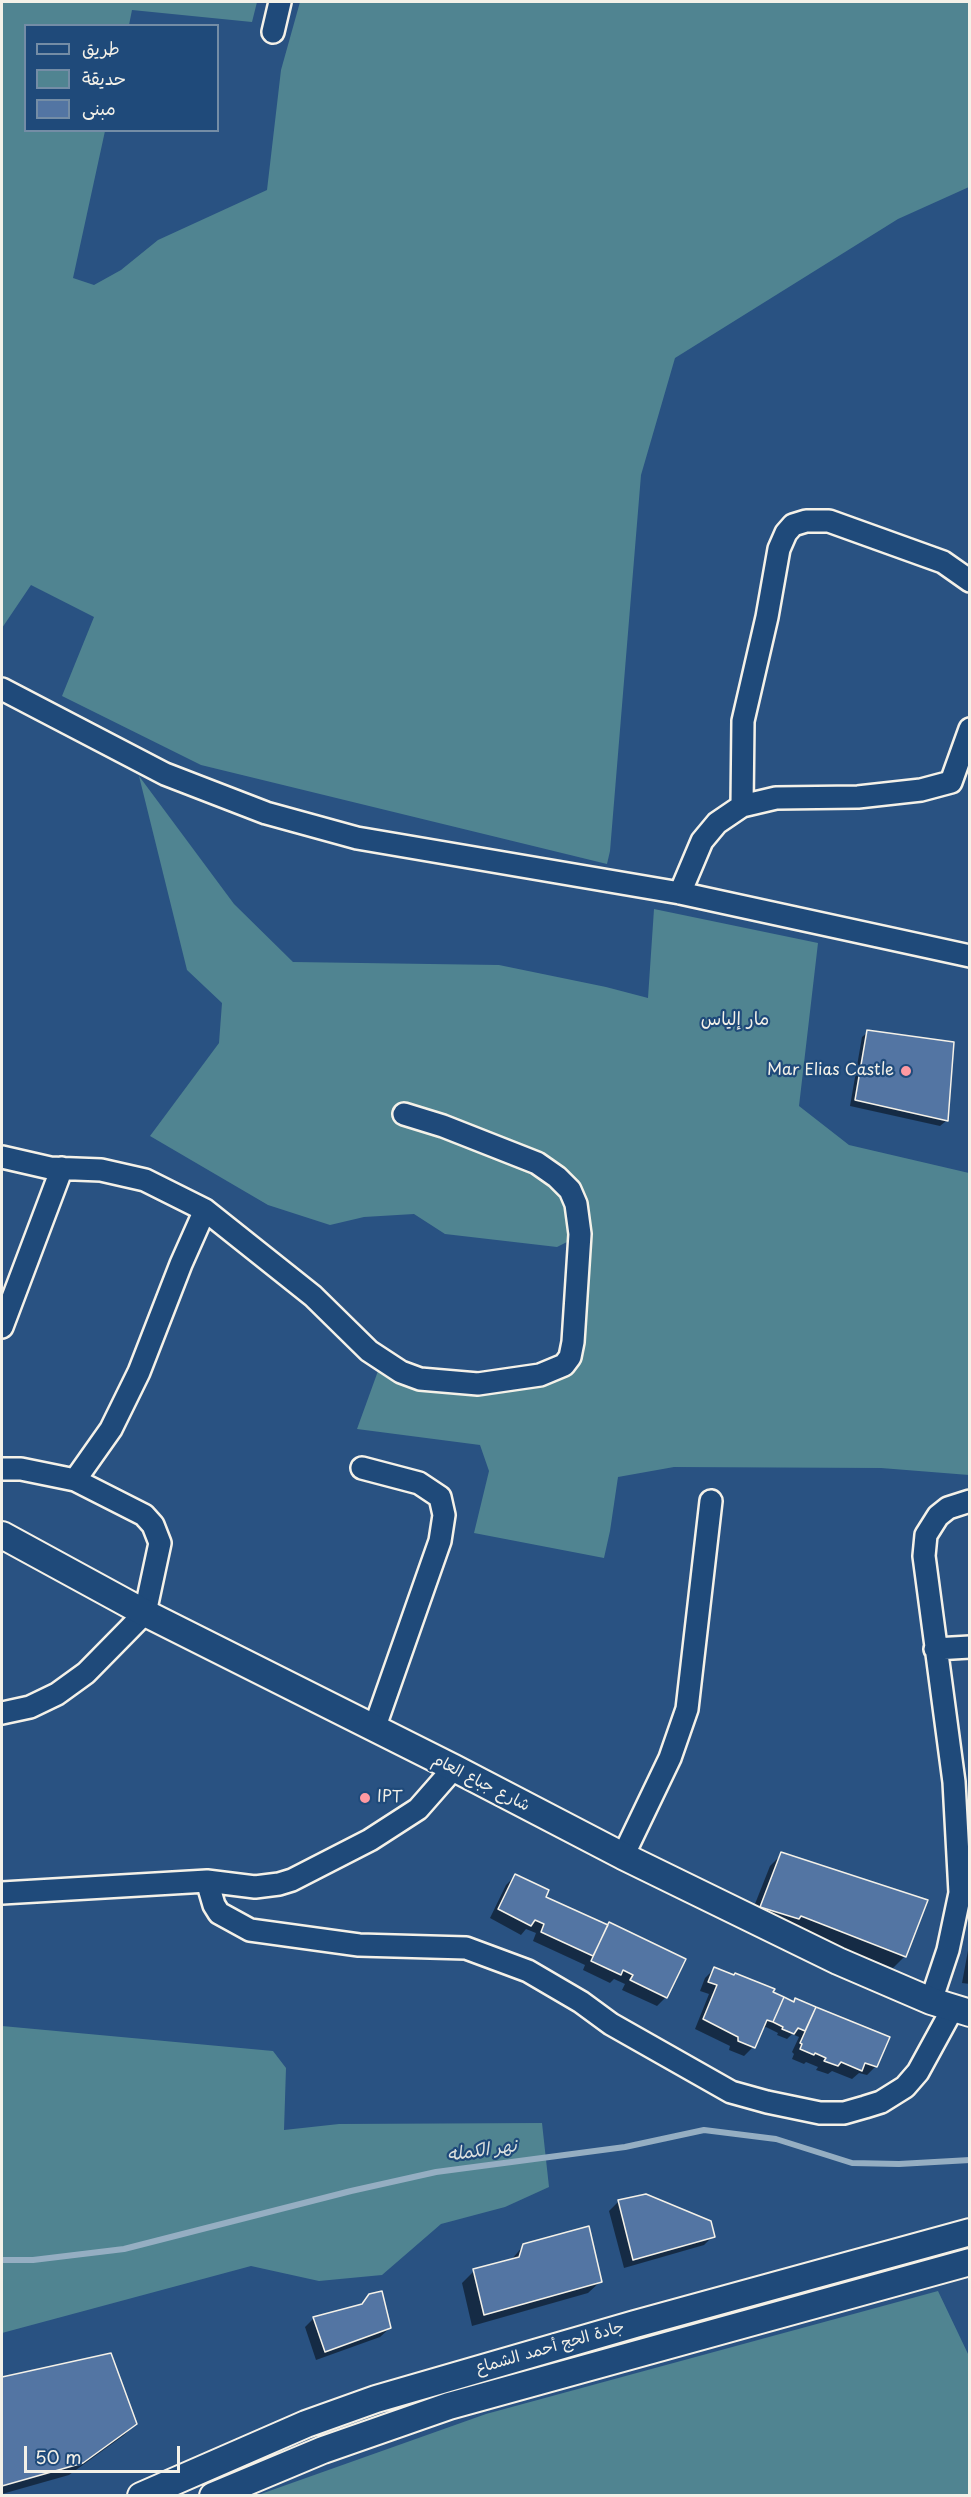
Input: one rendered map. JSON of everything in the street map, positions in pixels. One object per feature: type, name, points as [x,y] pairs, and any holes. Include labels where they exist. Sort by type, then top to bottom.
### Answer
[{"type":"main road","name":"شارع جباع العام","points":[[2,1535],[145,1613],[454,1768],[623,1856],[838,1961],[956,2012]]},
{"type":"main road","name":"جادة الحج أحمد الشماع","points":[[141,2496],[306,2424],[376,2399],[635,2324],[969,2232]]},
{"type":"main road","name":"جادة الحج أحمد الشماع","points":[[213,2496],[323,2450],[449,2406],[969,2262]]},
{"type":"street","points":[[273,32],[280,2]]},
{"type":"street","points":[[742,806],[743,721],[767,617],[779,549],[786,533],[793,525],[806,521],[829,521],[943,562],[969,580]]},
{"type":"street","points":[[2,689],[165,774],[266,813],[357,838],[680,893],[969,956]]},
{"type":"street","points":[[680,893],[702,841],[717,823],[742,806],[776,798],[858,797],[921,790],[951,782],[969,729]]},
{"type":"street","points":[[2,1157],[50,1168],[101,1170],[145,1180],[205,1209],[313,1296],[369,1351],[401,1372],[420,1379],[478,1384],[540,1375],[564,1365],[570,1357],[573,1342],[580,1234],[576,1204],[570,1190],[557,1177],[537,1163],[443,1126],[404,1114]]},
{"type":"street","points":[[2,1327],[62,1168]]},
{"type":"street","points":[[75,1480],[111,1429],[139,1372],[205,1209]]},
{"type":"street","points":[[362,1468],[419,1483],[440,1497],[444,1515],[440,1541],[374,1729]]},
{"type":"street","points":[[2,1469],[21,1469],[75,1480],[144,1515],[158,1535],[159,1555],[145,1613],[86,1673],[57,1694],[30,1707],[2,1713]]},
{"type":"street","points":[[623,1856],[670,1758],[687,1708],[711,1501]]},
{"type":"street","points":[[207,1881],[211,1897],[219,1913],[250,1930],[359,1945],[466,1948],[528,1971],[581,2002],[611,2024],[731,2092],[820,2113],[844,2112],[881,2102],[905,2087],[918,2072],[956,2012],[948,1950],[960,1893],[954,1782],[924,1556],[926,1535],[938,1516],[948,1508],[969,1501]]},
{"type":"street","points":[[935,1649],[969,1647]]},
{"type":"street","points":[[2,1893],[207,1881],[255,1887],[279,1884],[292,1880],[370,1840],[418,1809],[454,1768]]},
{"type":"green space","points":[[2,2],[257,2],[252,22],[132,10],[129,24],[24,24],[24,132],[105,132],[73,278],[94,285],[121,270],[158,240],[267,190],[281,70],[300,2],[969,2],[969,187],[898,219],[675,358],[641,475],[610,851],[607,864],[201,765],[62,696],[94,617],[31,585],[2,628]]},
{"type":"green space","points":[[139,776],[234,904],[293,962],[499,965],[648,998],[654,909],[818,943],[799,1106],[849,1145],[969,1173],[969,1475],[881,1468],[674,1467],[618,1477],[604,1558],[474,1533],[489,1471],[480,1445],[357,1429],[378,1371],[421,1386],[486,1389],[579,1352],[585,1233],[557,1247],[445,1234],[414,1214],[364,1217],[330,1225],[268,1205],[150,1136],[219,1043],[222,1003],[187,970]]},
{"type":"green space","points":[[2,2026],[273,2051],[286,2068],[284,2130],[339,2124],[542,2123],[549,2187],[505,2207],[441,2224],[382,2275],[319,2281],[251,2266],[2,2333]]},
{"type":"green space","points":[[938,2291],[969,2356],[969,2495],[258,2495],[486,2414]]},
{"type":"building","name":"Mar Elias Castle","points":[[867,1030],[954,1042],[948,1121],[855,1100]]},
{"type":"building","points":[[781,1852],[928,1900],[906,1957],[801,1916],[799,1919],[760,1907]]},
{"type":"building","points":[[515,1874],[549,1890],[546,1897],[608,1925],[593,1956],[541,1932],[544,1924],[535,1920],[531,1926],[498,1909]]},
{"type":"building","points":[[609,1922],[686,1959],[667,1998],[630,1980],[633,1975],[623,1970],[621,1975],[591,1961]]},
{"type":"building","points":[[714,1967],[775,1989],[773,1992],[784,1997],[773,2022],[767,2020],[755,2048],[738,2041],[738,2037],[703,2019],[717,1985],[708,1982]]},
{"type":"building","points":[[784,1997],[794,2002],[795,1998],[816,2007],[805,2031],[798,2028],[794,2034],[773,2022]]},
{"type":"building","points":[[816,2007],[890,2037],[877,2067],[865,2063],[862,2071],[841,2062],[838,2066],[824,2061],[826,2058],[815,2053],[814,2055],[800,2049],[802,2044],[800,2043]]},
{"type":"building","points":[[646,2194],[711,2221],[715,2237],[633,2260],[618,2200]]},
{"type":"building","points":[[589,2226],[602,2282],[484,2315],[473,2269],[519,2257],[523,2244]]},
{"type":"building","points":[[382,2291],[391,2328],[325,2352],[313,2317],[362,2304],[369,2294]]},
{"type":"building","points":[[111,2353],[137,2424],[83,2463],[2,2486],[2,2377]]},
{"type":"waterway","name":"نهر الكمله","points":[[2,2260],[33,2260],[124,2249],[351,2191],[436,2172],[625,2147],[704,2130],[776,2139],[852,2163],[899,2164],[970,2160]]},
{"type":"place","name":"Mar Elias Castle","points":[[906,1071]]},
{"type":"place","name":"IPT","points":[[365,1798]]},
{"type":"district","name":"مار إلياس","points":[[735,1020]]}]
